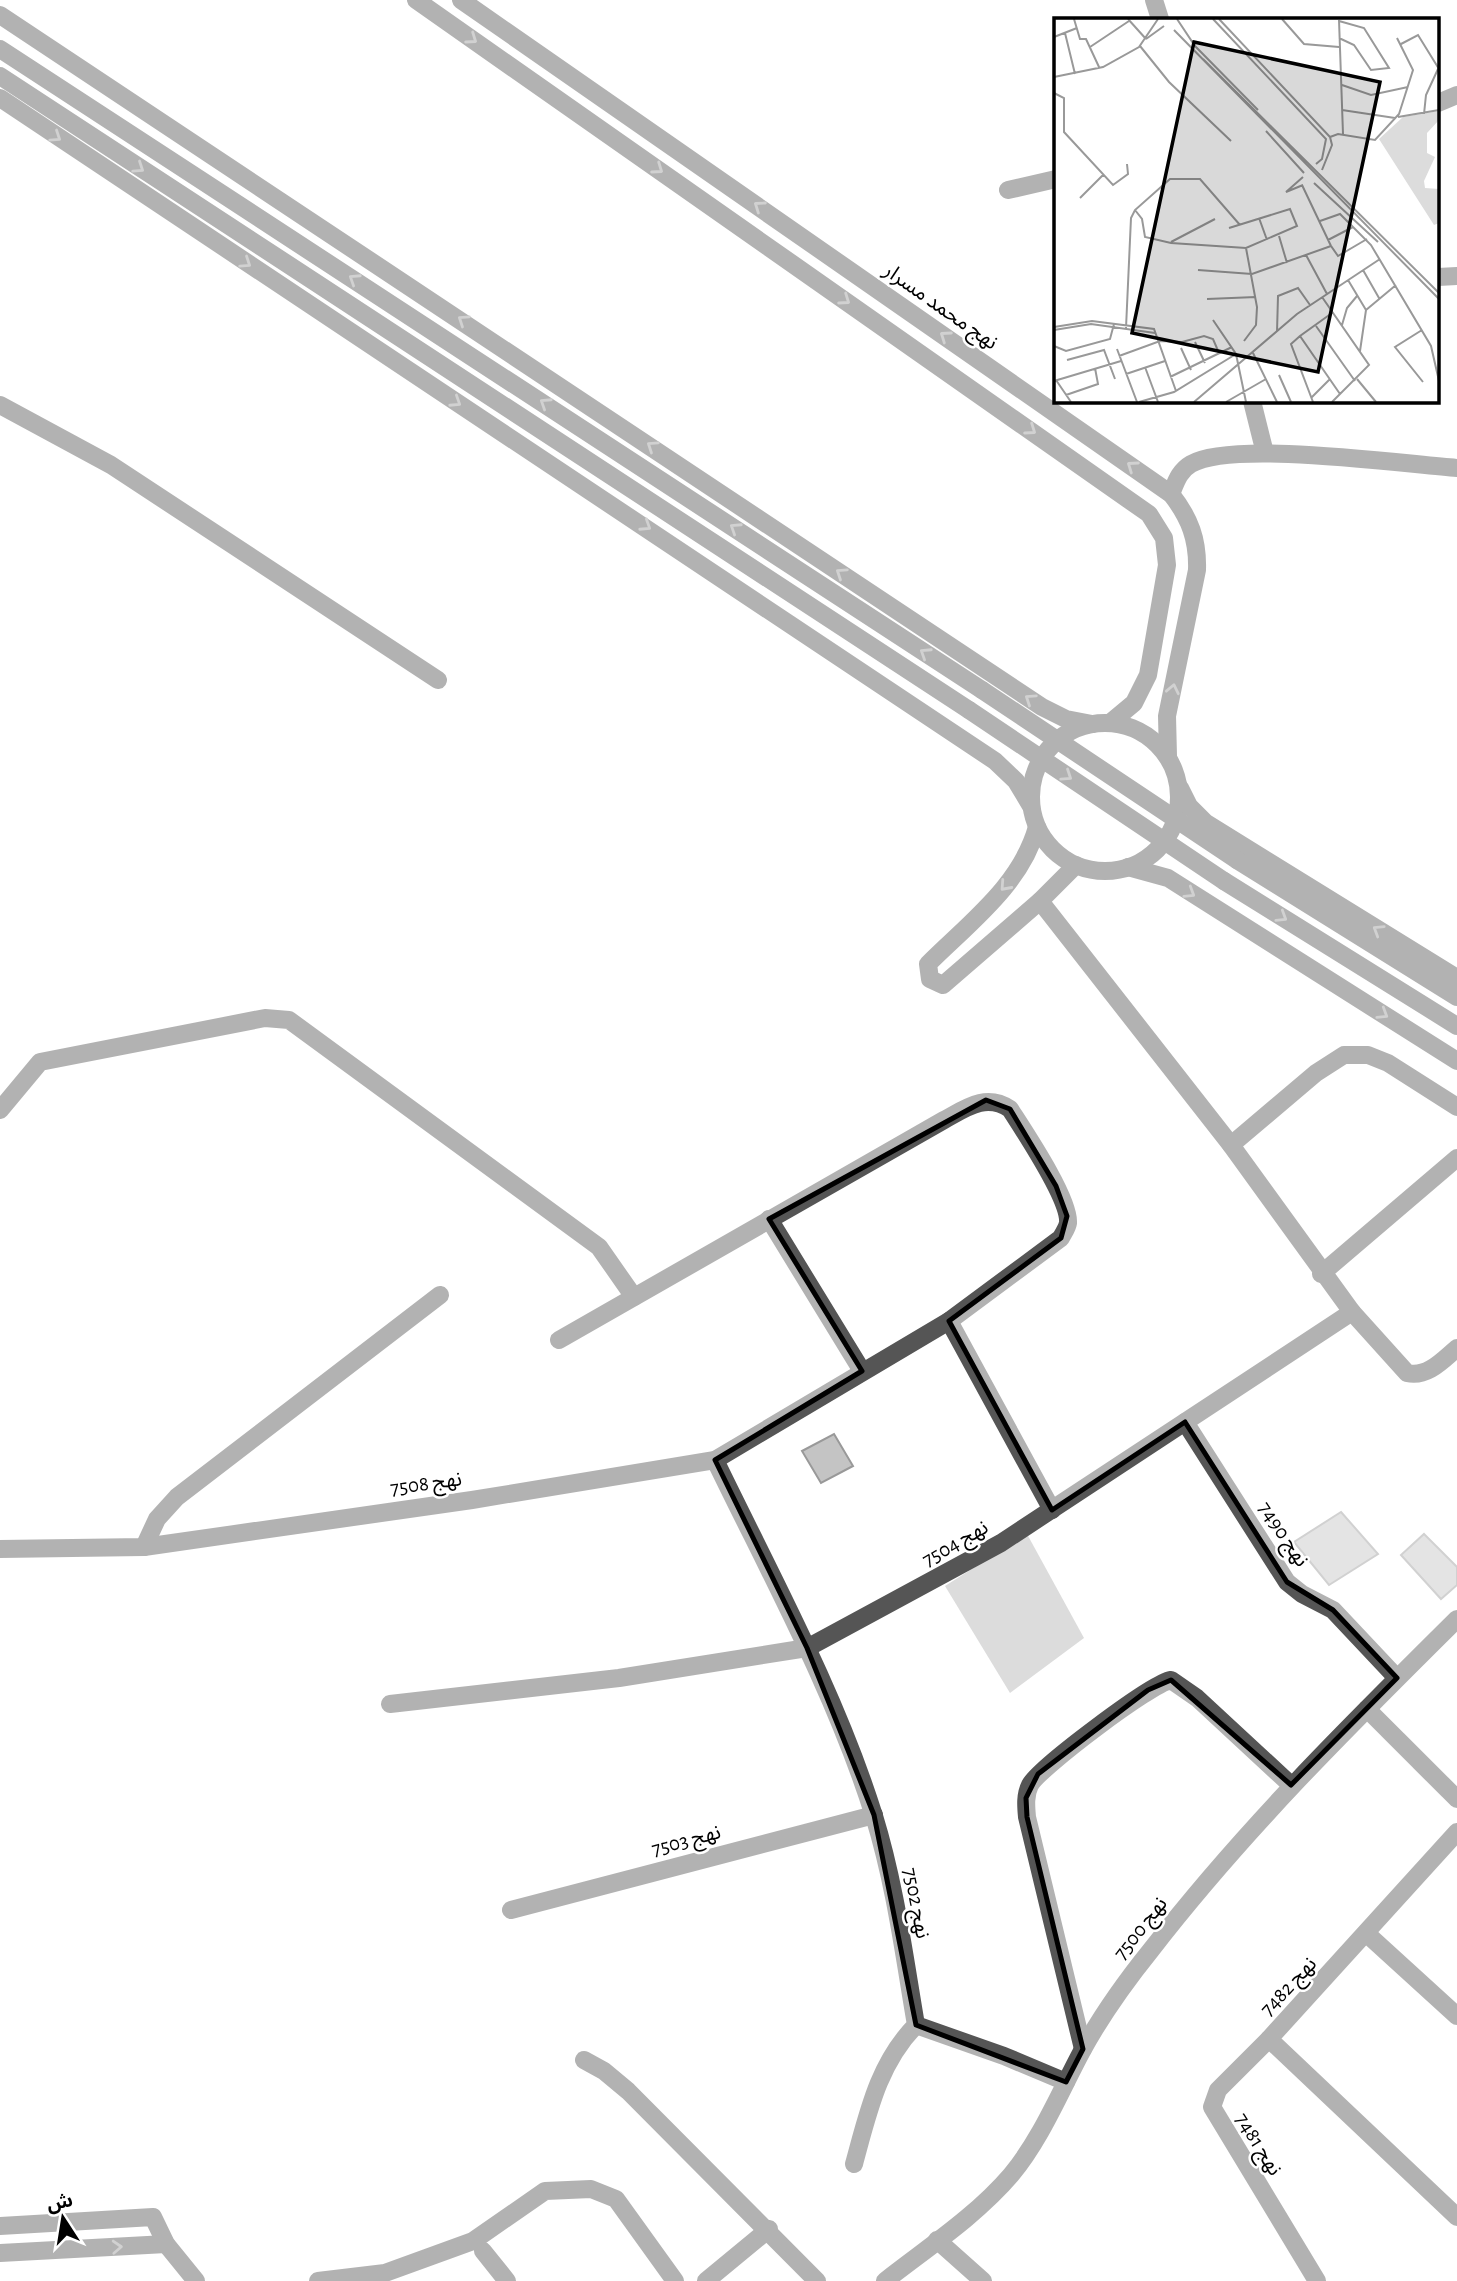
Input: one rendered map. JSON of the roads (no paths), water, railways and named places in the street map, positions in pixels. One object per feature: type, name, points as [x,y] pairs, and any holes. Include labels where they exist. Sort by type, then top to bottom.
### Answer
[{"type":"street","points":[[416,0],[1149,514],[1164,538],[1167,565],[1148,674],[1134,703],[1101,723],[1068,732],[1042,758],[1032,781],[1031,806]]},
{"type":"street","name":"نهج محمد مسرار","points":[[461,0],[1171,494],[1190,522],[1198,554],[1167,716],[1168,756]]},
{"type":"street","points":[[1154,0],[1160,18]]},
{"type":"street","points":[[0,15],[1042,707],[1066,719],[1136,729],[1159,745],[1168,756],[1189,806],[1206,823],[1457,978]]},
{"type":"street","points":[[0,49],[982,690],[1237,860],[1457,997]]},
{"type":"street","points":[[0,76],[969,710],[1224,881],[1457,1026]]},
{"type":"street","points":[[1440,102],[1457,95]]},
{"type":"street","points":[[0,98],[984,753],[1016,781],[1031,806],[1037,827],[1053,849],[1076,865],[1101,871],[1128,867],[1151,855],[1168,836],[1178,812],[1179,786]]},
{"type":"street","points":[[1007,190],[1054,179]]},
{"type":"street","points":[[1252,402],[1265,453]]},
{"type":"street","points":[[0,405],[110,464],[438,680]]},
{"type":"street","points":[[1171,494],[1180,473],[1193,463],[1265,453],[1457,468]]},
{"type":"street","points":[[1037,827],[1024,860],[1008,884],[928,964],[930,979],[943,985],[1040,901],[1076,865]]},
{"type":"street","points":[[1128,867],[1168,878],[1457,1061]]},
{"type":"street","points":[[1040,901],[1231,1145],[1321,1274],[1407,1373],[1416,1375],[1426,1372],[1457,1348]]},
{"type":"street","points":[[0,1110],[25,1076],[40,1062],[48,1059],[265,1018],[289,1020],[599,1247],[634,1297]]},
{"type":"street","points":[[1231,1145],[1316,1073],[1344,1055],[1368,1055],[1388,1063],[1457,1107]]},
{"type":"street","points":[[559,1340],[970,1106],[986,1100],[1001,1102],[1010,1109],[1056,1186],[1068,1216],[1068,1226],[1060,1238],[949,1321],[715,1460]]},
{"type":"street","points":[[1321,1274],[1457,1158]]},
{"type":"street","points":[[769,1219],[862,1371]]},
{"type":"street","points":[[144,1547],[157,1519],[177,1497],[440,1295]]},
{"type":"street","name":"نهج 7504","points":[[390,1704],[619,1678],[807,1648],[931,1583],[1052,1510],[1352,1312]]},
{"type":"street","points":[[949,1321],[1052,1510]]},
{"type":"street","name":"نهج 7490","points":[[1185,1422],[1287,1582],[1302,1594],[1332,1610],[1398,1678]]},
{"type":"street","name":"نهج 7508","points":[[0,1549],[144,1547],[472,1500],[715,1460]]},
{"type":"street","name":"نهج 7502","points":[[715,1460],[807,1648],[874,1815],[893,1889],[916,2025]]},
{"type":"street","name":"نهج 7500","points":[[885,2281],[985,2201],[1013,2173],[1083,2049],[1149,1951],[1210,1876],[1291,1785],[1457,1619]]},
{"type":"street","points":[[1083,2049],[1027,1817],[1026,1798],[1038,1774],[1148,1690],[1171,1680],[1196,1698],[1291,1785]]},
{"type":"street","points":[[1367,1709],[1457,1799]]},
{"type":"street","name":"نهج 7503","points":[[511,1910],[874,1815]]},
{"type":"street","name":"نهج 7482","points":[[1457,1832],[1269,2039],[1457,2217]]},
{"type":"street","points":[[1367,1934],[1457,2015]]},
{"type":"street","points":[[854,2164],[891,2053],[916,2025],[1004,2056],[1066,2082]]},
{"type":"street","name":"نهج 7481","points":[[1269,2039],[1218,2090],[1212,2107],[1317,2281]]},
{"type":"street","points":[[584,2060],[604,2070],[628,2091],[769,2229],[815,2280]]},
{"type":"street","points":[[318,2281],[397,2269],[473,2241],[545,2191],[591,2189],[616,2199],[675,2281]]},
{"type":"street","points":[[0,2226],[153,2217],[166,2244],[196,2281]]},
{"type":"street","points":[[706,2281],[769,2229]]},
{"type":"street","points":[[937,2240],[983,2281]]},
{"type":"street","points":[[0,2253],[166,2244]]},
{"type":"street","points":[[484,2251],[508,2281]]}]
